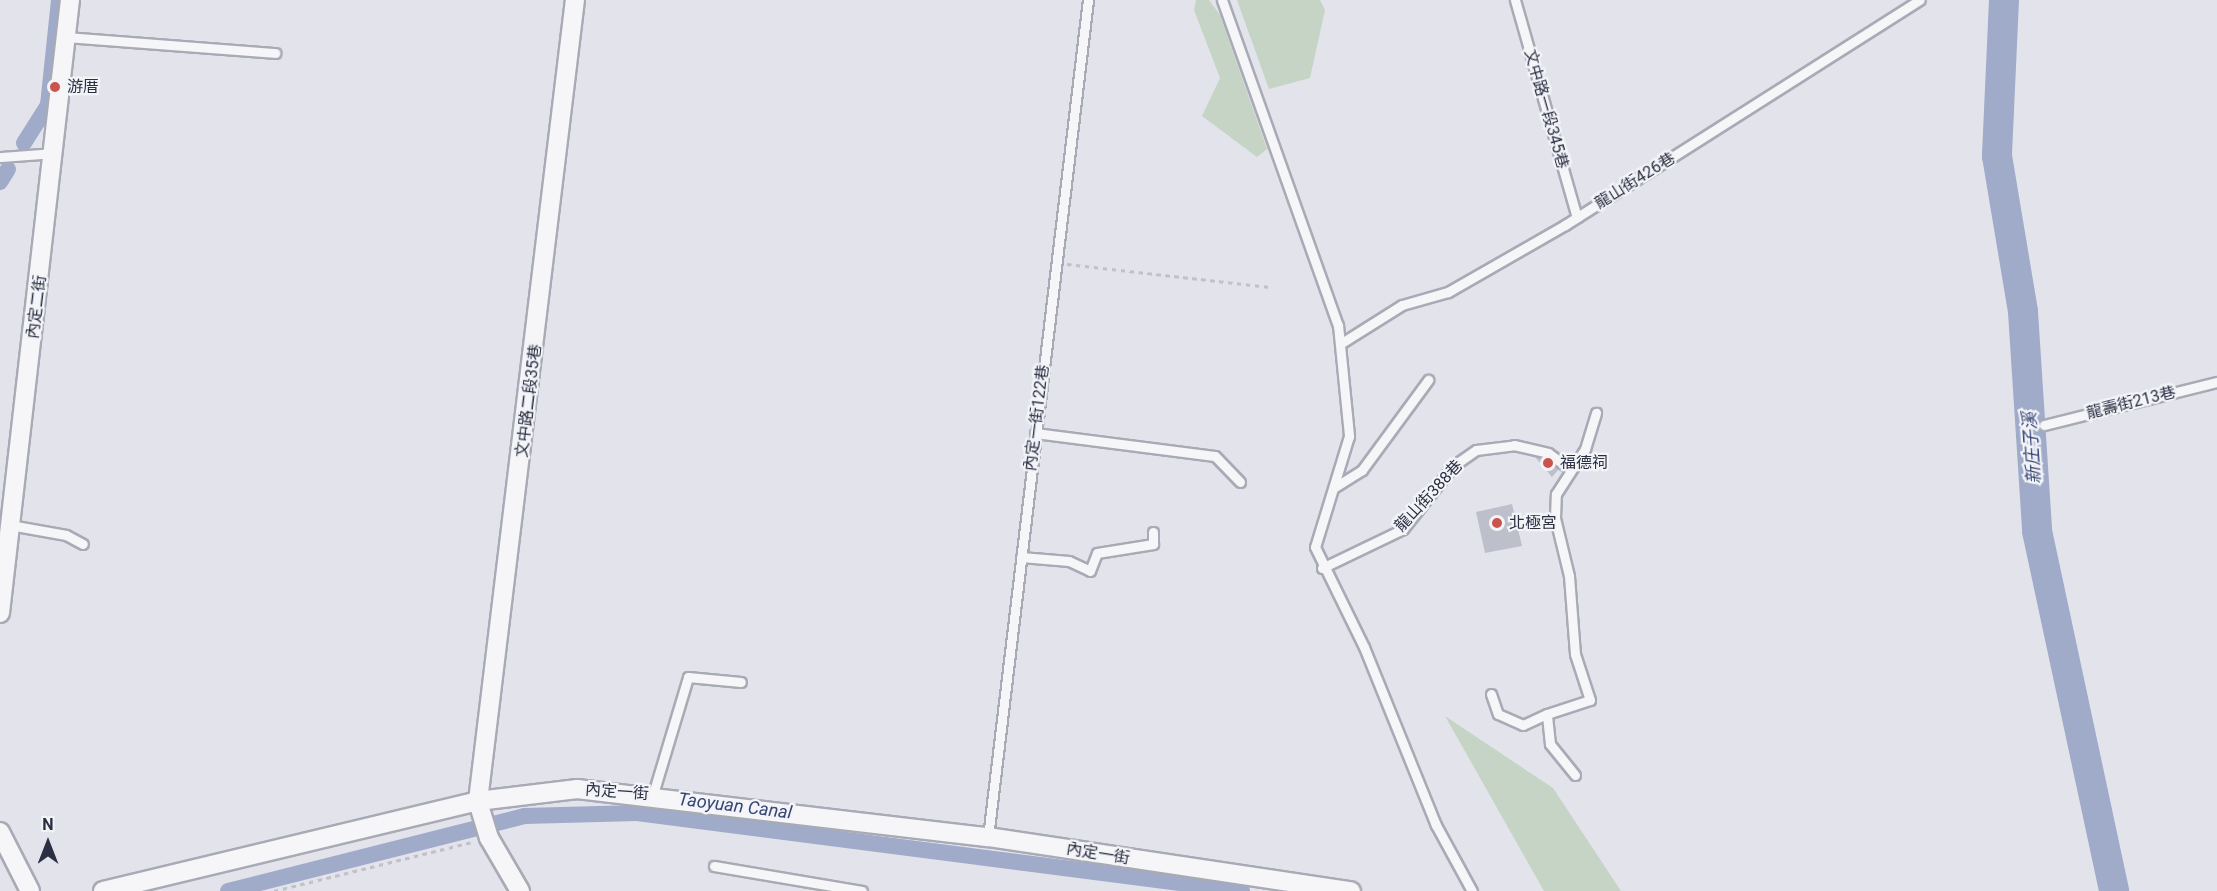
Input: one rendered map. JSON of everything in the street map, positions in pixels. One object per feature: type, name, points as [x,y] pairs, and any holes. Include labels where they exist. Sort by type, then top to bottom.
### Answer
[{"type":"street","name":"內定二街","points":[[0,613],[56,153],[70,0]]},
{"type":"street","name":"文中路二段35巷","points":[[478,801],[575,0]]},
{"type":"street","name":"內定一街","points":[[103,891],[478,801],[578,789],[653,794],[988,837],[1351,891]]},
{"type":"street","points":[[478,801],[489,838],[520,891]]},
{"type":"street","points":[[0,832],[30,891]]},
{"type":"lane","name":"內定一街122巷","points":[[988,837],[1088,0]]},
{"type":"lane","points":[[1222,0],[1338,325],[1349,436],[1335,487],[1317,530],[1315,547],[1322,568],[1364,647],[1436,825],[1472,891]]},
{"type":"lane","name":"文中路一段345巷","points":[[1515,0],[1577,217]]},
{"type":"lane","name":"龍山街426巷","points":[[1340,344],[1402,305],[1448,292],[1577,217],[1920,0]]},
{"type":"lane","points":[[67,37],[275,53]]},
{"type":"lane","points":[[0,157],[56,153]]},
{"type":"lane","points":[[1335,487],[1362,470],[1428,380]]},
{"type":"lane","name":"龍壽街213巷","points":[[2044,424],[2217,382]]},
{"type":"lane","points":[[1491,693],[1498,714],[1523,725],[1547,714],[1590,700],[1575,654],[1569,576],[1555,518],[1556,494],[1585,449],[1596,413]]},
{"type":"lane","points":[[1035,433],[1215,456],[1240,482]]},
{"type":"lane","name":"龍山街388巷","points":[[1322,568],[1403,528],[1453,466],[1476,450],[1514,445],[1548,453],[1570,469]]},
{"type":"lane","points":[[10,525],[66,535],[83,544]]},
{"type":"lane","points":[[1020,557],[1069,561],[1090,571],[1097,553],[1153,544],[1153,532]]},
{"type":"lane","points":[[653,794],[688,676],[741,682]]},
{"type":"lane","points":[[1547,714],[1550,744],[1575,775]]},
{"type":"lane","points":[[714,866],[862,891]]},
{"type":"lane","points":[[796,891],[801,881]]},
{"type":"path","points":[[1056,263],[1270,287]]},
{"type":"path","points":[[274,891],[489,838]]},
{"type":"green space","points":[[1196,0],[1209,0],[1220,15],[1267,149],[1257,157],[1202,116],[1220,78],[1194,10]]},
{"type":"green space","points":[[1237,0],[1320,0],[1325,10],[1310,78],[1269,89]]},
{"type":"green space","points":[[1445,716],[1553,788],[1621,891],[1544,891]]},
{"type":"building","name":"福德祠","points":[[1535,457],[1545,459],[1559,469],[1552,477]]},
{"type":"building","name":"北極宮","points":[[1512,504],[1522,546],[1485,553],[1476,512]]},
{"type":"waterway","points":[[24,143],[48,105],[59,0]]},
{"type":"waterway","name":"新庄子溪","points":[[2004,0],[1997,156],[2023,312],[2037,531],[2114,891]]},
{"type":"waterway","points":[[0,182],[8,169]]},
{"type":"waterway","name":"Taoyuan Canal","points":[[228,891],[524,816],[637,813],[1242,891]]},
{"type":"place","name":"游厝","points":[[55,87]]},
{"type":"place","name":"福德祠","points":[[1548,463]]},
{"type":"place","name":"北極宮","points":[[1497,523]]}]
